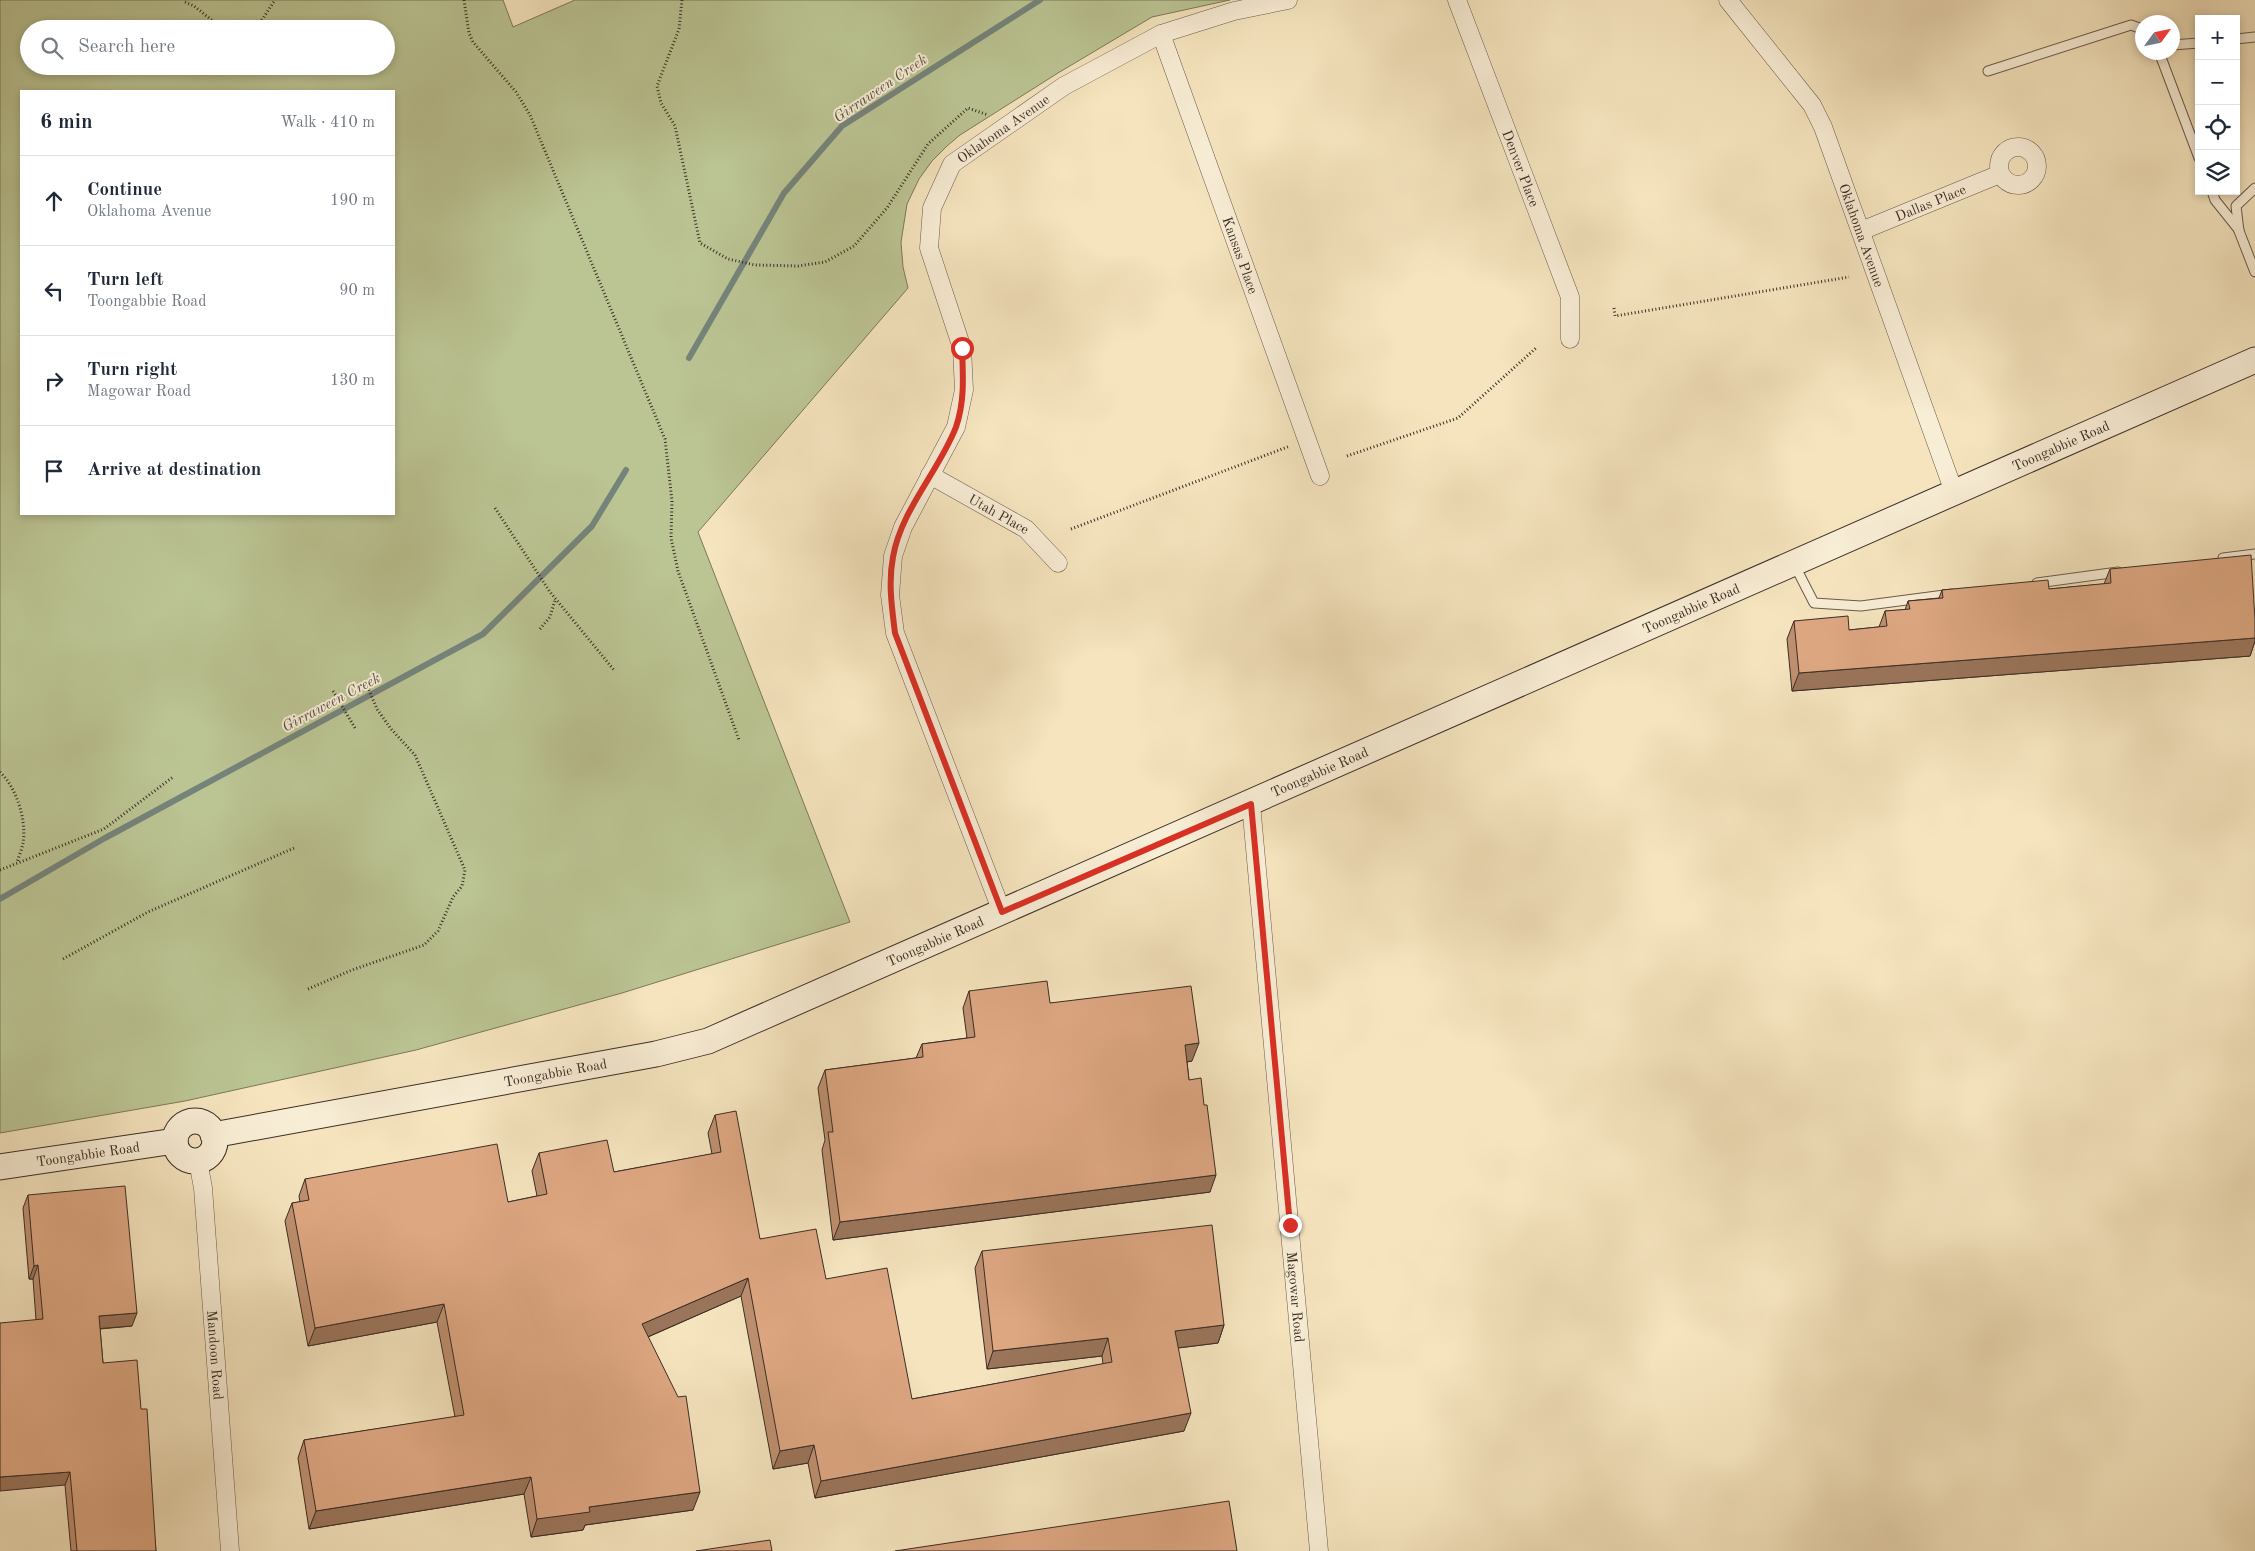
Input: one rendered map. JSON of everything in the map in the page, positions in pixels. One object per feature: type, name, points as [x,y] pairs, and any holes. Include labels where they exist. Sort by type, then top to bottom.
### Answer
[{"type":"main road","name":"Toongabbie Road","points":[[213,1135],[656,1054],[708,1041],[1251,804],[2255,360]]},
{"type":"main road","points":[[194,1121],[208,1127],[213,1135],[213,1148],[210,1155],[198,1160],[188,1160],[177,1150],[175,1141],[180,1128],[186,1123],[194,1121]]},
{"type":"main road","name":"Toongabbie Road","points":[[0,1167],[175,1141]]},
{"type":"street","name":"Oklahoma Avenue","points":[[1002,912],[895,633],[890,595],[893,556],[903,527],[956,427],[964,390],[962,348],[929,248],[932,208],[952,164],[1064,86],[1161,34],[1234,11],[1288,0]]},
{"type":"street","name":"Denver Place","points":[[1457,0],[1570,297],[1570,339]]},
{"type":"street","name":"Oklahoma Avenue","points":[[1728,0],[1812,105],[1861,231],[1954,492]]},
{"type":"street","name":"Kansas Place","points":[[1161,34],[1320,476]]},
{"type":"street","name":"Dallas Place","points":[[1861,231],[2000,174]]},
{"type":"street","name":"Utah Place","points":[[930,475],[1026,529],[1058,563]]},
{"type":"street","name":"Magowar Road","points":[[1251,804],[1320,1551]]},
{"type":"street","name":"Mandoon Road","points":[[198,1160],[203,1188],[230,1551]]},
{"type":"lane","points":[[1988,71],[2131,25],[2135,26]]},
{"type":"lane","points":[[2240,39],[2255,37]]},
{"type":"lane","points":[[2180,45],[2195,43]]},
{"type":"lane","points":[[2162,60],[2196,150]]},
{"type":"lane","points":[[2255,188],[2236,206],[2240,231],[2255,272]]},
{"type":"lane","points":[[2213,195],[2215,200],[2240,231]]},
{"type":"lane","points":[[2216,559],[2255,554]]},
{"type":"lane","points":[[1794,564],[1814,603],[1861,606],[1959,593]]},
{"type":"lane","points":[[2028,584],[2127,571]]},
{"type":"path","points":[[262,20],[275,0]]},
{"type":"path","points":[[464,0],[468,33],[473,42],[516,92],[530,115],[665,439],[672,501],[671,538],[678,571],[738,740]]},
{"type":"path","points":[[682,0],[679,29],[657,86],[660,103],[676,126],[700,243],[728,259],[755,265],[798,266],[825,262],[854,246],[886,208],[928,144],[968,108],[1009,123]]},
{"type":"path","points":[[185,2],[194,6],[212,20]]},
{"type":"path","points":[[1614,308],[1616,316],[1849,277]]},
{"type":"path","points":[[1347,456],[1458,418],[1536,348]]},
{"type":"path","points":[[1071,529],[1294,444]]},
{"type":"path","points":[[495,508],[555,599],[614,670]]},
{"type":"path","points":[[540,629],[550,617],[555,599]]},
{"type":"path","points":[[308,989],[352,970],[424,945],[438,931],[452,897],[462,886],[465,870],[425,774],[415,755],[391,729],[377,709],[364,679]]},
{"type":"path","points":[[333,691],[355,728]]},
{"type":"path","points":[[0,772],[15,794],[22,816],[24,841],[17,862]]},
{"type":"path","points":[[0,870],[104,829],[173,776]]},
{"type":"path","points":[[63,959],[148,912],[294,848]]},
{"type":"green space","points":[[0,0],[503,0],[513,27],[575,0],[1230,0],[1152,17],[1058,73],[960,135],[932,161],[919,179],[907,204],[901,242],[903,267],[908,288],[698,532],[850,922],[622,993],[416,1050],[185,1101],[0,1133]]},
{"type":"building","points":[[2251,555],[2255,638],[1799,673],[1794,621],[1848,616],[1849,630],[1887,626],[1885,611],[1910,609],[1908,601],[1943,598],[1942,590],[2048,580],[2049,589],[2111,583],[2110,569]]},
{"type":"building","points":[[1047,981],[1050,1003],[1191,986],[1199,1043],[1185,1045],[1189,1080],[1201,1078],[1204,1105],[1207,1105],[1216,1175],[840,1222],[828,1132],[833,1132],[825,1070],[923,1057],[922,1044],[975,1037],[969,991]]},
{"type":"building","points":[[736,1111],[760,1239],[816,1229],[826,1279],[887,1268],[912,1399],[1112,1362],[1108,1338],[993,1351],[982,1251],[1212,1225],[1224,1325],[1175,1331],[1191,1413],[821,1481],[814,1445],[780,1451],[748,1278],[642,1324],[678,1397],[686,1396],[700,1492],[589,1507],[590,1512],[537,1519],[531,1477],[316,1511],[304,1440],[464,1415],[444,1304],[315,1328],[292,1203],[309,1200],[305,1179],[497,1144],[508,1202],[547,1194],[539,1153],[607,1140],[614,1172],[721,1152],[715,1115]]},
{"type":"building","points":[[125,1186],[137,1313],[99,1316],[103,1363],[137,1360],[141,1409],[147,1409],[156,1551],[77,1551],[70,1472],[0,1477],[0,1323],[43,1319],[38,1265],[34,1266],[28,1195]]},
{"type":"building","points":[[1229,1501],[1237,1551],[895,1551]]},
{"type":"building","points":[[770,1540],[772,1551],[696,1551]]},
{"type":"waterway","name":"Girraween Creek","points":[[689,358],[784,193],[842,126],[1040,0]]},
{"type":"waterway","name":"Girraween Creek","points":[[0,899],[105,838],[483,634],[592,526],[626,470]]},
{"type":"route","points":[[962,348],[964,390],[956,427],[903,527],[893,556],[890,595],[895,633],[1002,912],[1251,804],[1290,1225]]}]
